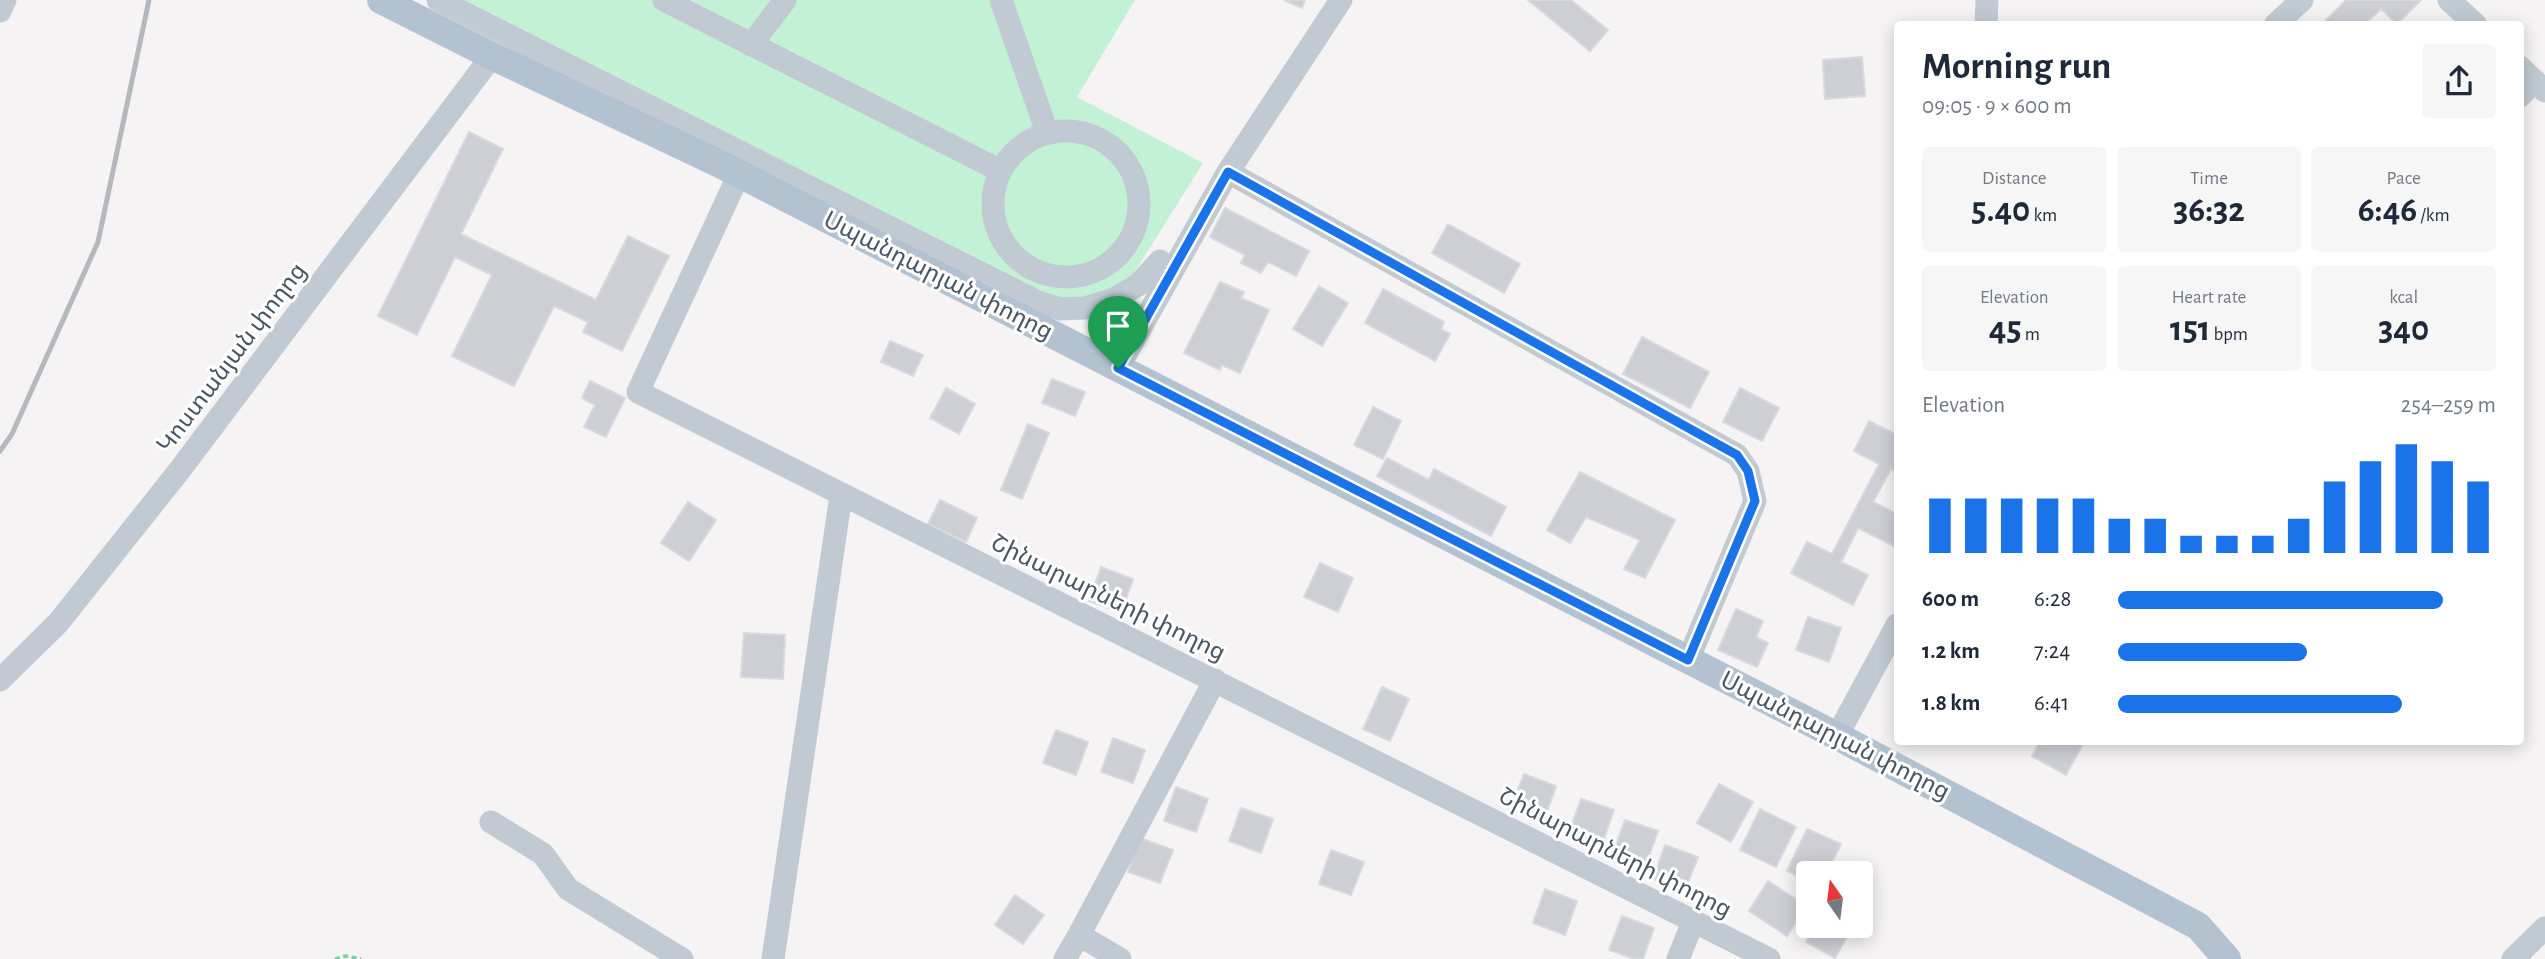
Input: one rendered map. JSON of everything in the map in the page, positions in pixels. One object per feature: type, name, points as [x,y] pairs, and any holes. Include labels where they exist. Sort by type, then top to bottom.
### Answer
[{"type":"main road","name":"Սպանդարյան փողոց","points":[[381,0],[739,174],[1837,736],[2198,926],[2228,959]]},
{"type":"street","points":[[0,11],[5,0]]},
{"type":"street","points":[[438,0],[1038,302],[1059,309],[1085,308],[1114,299],[1138,285],[1160,261]]},
{"type":"street","points":[[664,0],[999,170]]},
{"type":"street","points":[[751,45],[785,0]]},
{"type":"street","points":[[1001,0],[1046,132]]},
{"type":"street","points":[[1118,368],[1228,172],[1341,0]]},
{"type":"street","points":[[1986,21],[1987,0]]},
{"type":"street","points":[[2279,21],[2302,0]]},
{"type":"street","points":[[2449,0],[2472,21]]},
{"type":"street","name":"Կոստանյան փողոց","points":[[0,680],[58,623],[179,471],[492,56]]},
{"type":"street","points":[[1046,132],[1091,134],[1127,160],[1141,202],[1128,245],[1093,273],[1049,277],[1019,260],[1010,254],[991,214],[999,170],[1018,146],[1046,132]]},
{"type":"street","points":[[1228,172],[1737,455],[1748,471],[1755,501],[1688,660]]},
{"type":"street","name":"Շինարարների փողոց","points":[[739,174],[638,392],[1769,959]]},
{"type":"street","points":[[1003,284],[1019,260]]},
{"type":"street","points":[[773,959],[841,495]]},
{"type":"street","points":[[1837,736],[1894,631]]},
{"type":"street","points":[[1065,959],[1215,680]]},
{"type":"street","points":[[491,822],[543,854],[568,889],[682,959]]},
{"type":"street","points":[[1678,959],[1693,922]]},
{"type":"street","points":[[2513,959],[2545,928]]},
{"type":"street","points":[[1079,935],[1120,959]]},
{"type":"path","points":[[335,959],[346,956],[361,959]]},
{"type":"green space","points":[[454,0],[1135,0],[1077,97],[1203,163],[1129,281],[1062,307]]},
{"type":"building","points":[[1284,0],[1305,0],[1302,8]]},
{"type":"building","points":[[1528,0],[1571,0],[1608,30],[1590,51]]},
{"type":"building","points":[[2346,0],[2421,0],[2400,21],[2394,21],[2381,9],[2368,21],[2325,21]]},
{"type":"building","points":[[1862,57],[1865,96],[1825,99],[1823,60]]},
{"type":"building","points":[[469,132],[503,149],[461,234],[596,300],[628,236],[669,256],[622,351],[583,332],[588,322],[554,306],[514,386],[452,356],[492,275],[455,257],[417,335],[378,316]]},
{"type":"building","points":[[1225,208],[1309,251],[1296,276],[1268,262],[1261,273],[1241,263],[1245,255],[1210,237]]},
{"type":"building","points":[[1448,224],[1520,264],[1504,293],[1432,253]]},
{"type":"building","points":[[1220,282],[1244,292],[1241,298],[1269,310],[1240,373],[1222,365],[1220,370],[1184,353]]},
{"type":"building","points":[[1319,286],[1348,303],[1322,346],[1293,329]]},
{"type":"building","points":[[1383,289],[1444,322],[1441,329],[1450,334],[1435,361],[1365,323]]},
{"type":"building","points":[[1642,337],[1709,372],[1690,408],[1623,374]]},
{"type":"building","points":[[890,341],[923,355],[913,376],[881,362]]},
{"type":"building","points":[[1052,379],[1085,392],[1075,416],[1042,403]]},
{"type":"building","points":[[590,381],[625,398],[606,437],[584,427],[595,405],[582,398]]},
{"type":"building","points":[[946,388],[975,404],[959,434],[930,418]]},
{"type":"building","points":[[1740,388],[1779,408],[1762,441],[1723,422]]},
{"type":"building","points":[[1373,407],[1401,421],[1383,459],[1354,445]]},
{"type":"building","points":[[1869,421],[1894,434],[1894,471],[1891,469],[1873,502],[1894,512],[1894,546],[1858,528],[1841,562],[1868,575],[1853,605],[1791,573],[1807,542],[1832,554],[1879,464],[1854,451]]},
{"type":"building","points":[[1028,424],[1049,433],[1022,499],[1001,490]]},
{"type":"building","points":[[1387,458],[1429,480],[1434,469],[1506,507],[1491,536],[1377,476]]},
{"type":"building","points":[[1580,472],[1675,520],[1645,578],[1624,569],[1640,540],[1586,517],[1570,543],[1547,530]]},
{"type":"building","points":[[940,500],[977,518],[966,542],[928,524]]},
{"type":"building","points":[[688,502],[716,520],[689,561],[661,543]]},
{"type":"building","points":[[1320,563],[1353,578],[1338,612],[1304,597]]},
{"type":"building","points":[[1101,567],[1133,579],[1121,613],[1089,601]]},
{"type":"building","points":[[1736,609],[1763,621],[1756,637],[1768,643],[1757,667],[1718,650]]},
{"type":"building","points":[[1808,617],[1841,628],[1829,662],[1796,650]]},
{"type":"building","points":[[744,633],[785,635],[783,679],[741,677]]},
{"type":"building","points":[[1382,687],[1409,699],[1390,741],[1363,729]]},
{"type":"building","points":[[1056,730],[1088,742],[1076,775],[1043,763]]},
{"type":"building","points":[[1113,738],[1145,750],[1133,783],[1101,772]]},
{"type":"building","points":[[2038,745],[2082,745],[2066,775],[2032,756]]},
{"type":"building","points":[[1524,774],[1556,786],[1544,820],[1511,808]]},
{"type":"building","points":[[1719,784],[1753,802],[1731,842],[1697,823]]},
{"type":"building","points":[[1176,787],[1208,799],[1196,832],[1164,821]]},
{"type":"building","points":[[1581,799],[1614,810],[1602,844],[1569,832]]},
{"type":"building","points":[[1241,808],[1273,819],[1261,853],[1229,841]]},
{"type":"building","points":[[1760,809],[1796,827],[1776,867],[1740,850]]},
{"type":"building","points":[[1625,820],[1658,831],[1646,865],[1613,853]]},
{"type":"building","points":[[1807,829],[1841,844],[1833,861],[1796,861],[1796,875],[1787,871]]},
{"type":"building","points":[[1140,838],[1173,850],[1160,883],[1128,872]]},
{"type":"building","points":[[1665,845],[1698,857],[1685,890],[1653,879]]},
{"type":"building","points":[[1331,850],[1364,862],[1351,895],[1319,884]]},
{"type":"building","points":[[1768,881],[1796,899],[1796,922],[1787,936],[1749,911]]},
{"type":"building","points":[[1545,889],[1577,901],[1565,935],[1533,923]]},
{"type":"building","points":[[1015,895],[1044,915],[1023,944],[995,925]]},
{"type":"building","points":[[1622,916],[1654,928],[1643,959],[1609,950]]},
{"type":"building","points":[[1808,938],[1846,938],[1835,958],[1806,942]]},
{"type":"railway","points":[[0,451],[12,434],[98,242],[149,0]]},
{"type":"route","points":[[1228,172],[1737,455],[1748,471],[1755,501],[1688,660],[1118,368],[1228,172]]}]
